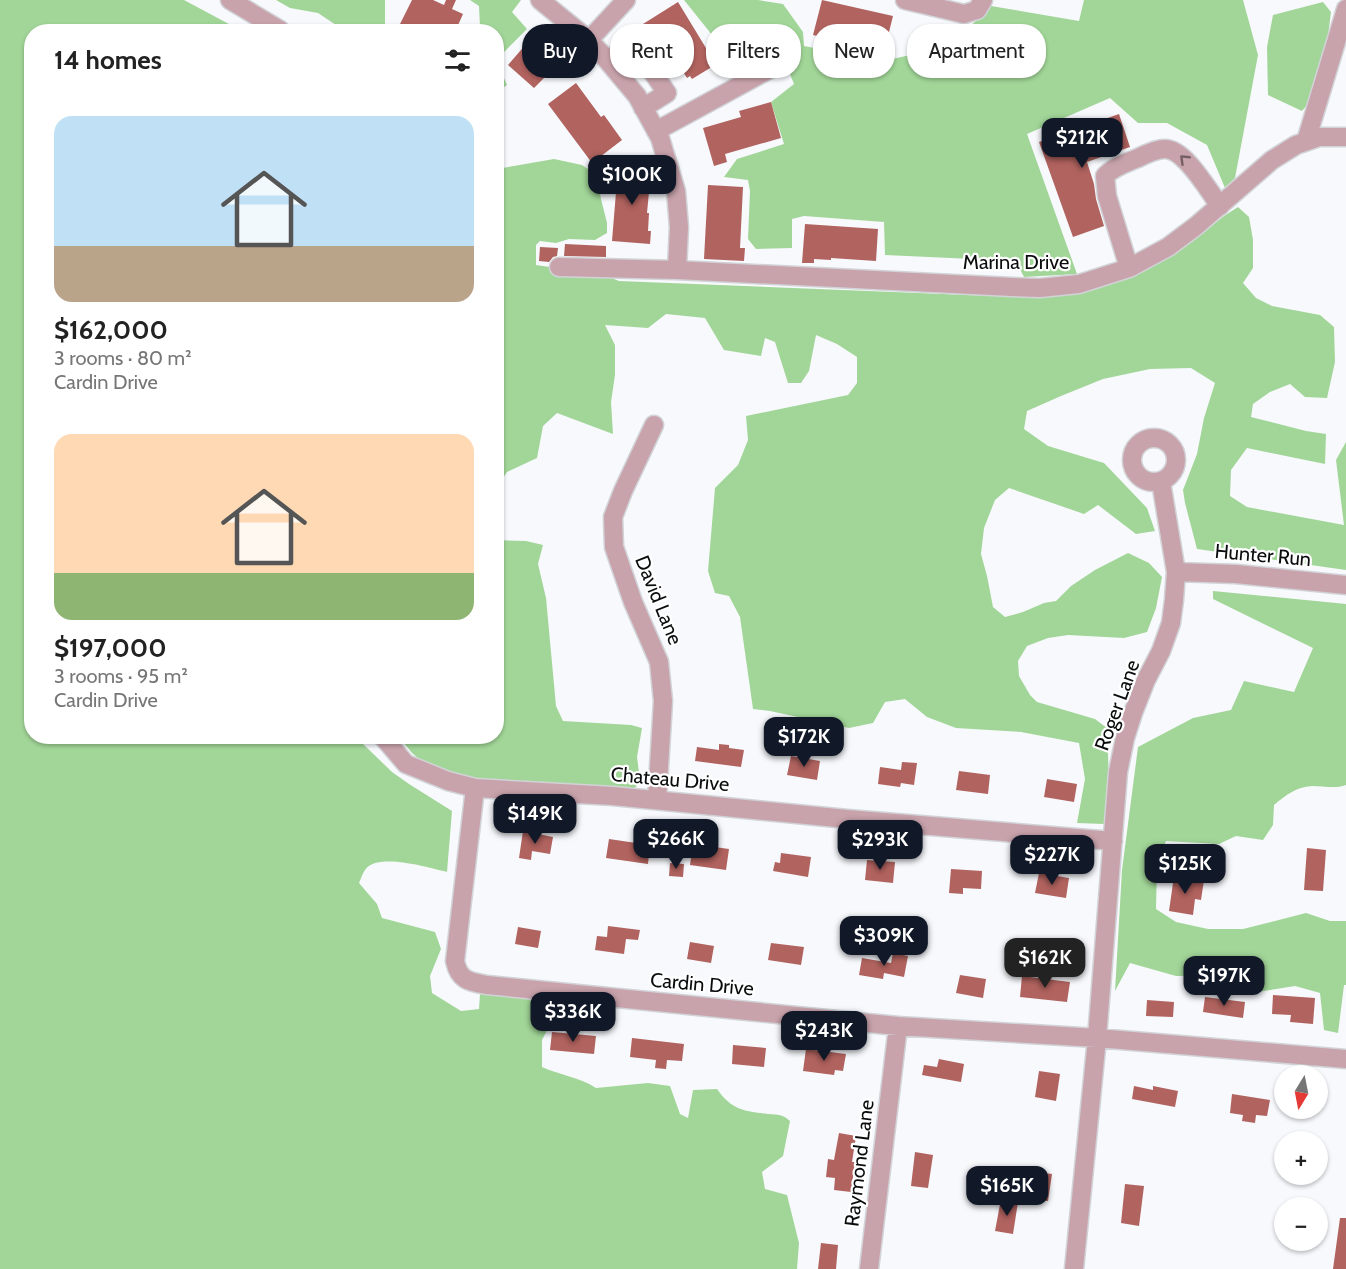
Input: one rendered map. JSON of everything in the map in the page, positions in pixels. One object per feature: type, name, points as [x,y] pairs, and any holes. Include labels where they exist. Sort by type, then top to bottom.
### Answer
[{"type":"street","points":[[230,0],[270,24]]},
{"type":"street","points":[[540,0],[569,24]]},
{"type":"street","points":[[598,30],[626,0]]},
{"type":"street","points":[[905,0],[964,14],[977,10],[983,0]]},
{"type":"street","points":[[1306,141],[1346,9]]},
{"type":"street","points":[[607,60],[633,44],[667,93],[643,108]]},
{"type":"street","points":[[598,50],[636,96],[660,138],[676,191],[679,227],[677,270]]},
{"type":"street","points":[[656,131],[753,78]]},
{"type":"street","name":"Marina Drive","points":[[559,267],[677,270],[1040,288],[1079,284],[1129,268],[1168,247],[1220,206],[1272,160],[1296,145],[1319,137],[1346,137]]},
{"type":"street","points":[[1129,268],[1107,196],[1105,176],[1110,170],[1146,154],[1167,149],[1176,152],[1186,160],[1220,206]]},
{"type":"street","name":"David Lane","points":[[654,425],[613,517],[614,547],[633,602],[659,662],[663,700],[657,800]]},
{"type":"street","name":"Roger Lane","points":[[1074,1269],[1097,1038],[1118,772],[1122,750],[1142,691],[1171,623],[1174,600],[1176,572],[1161,482]]},
{"type":"street","name":"Hunter Run","points":[[1176,572],[1236,574],[1346,585]]},
{"type":"street","name":"Chateau Drive","points":[[389,744],[406,764],[448,781],[475,788],[657,800],[847,819],[1113,841]]},
{"type":"street","name":"Cardin Drive","points":[[475,788],[455,961],[462,977],[469,982],[606,998],[898,1026],[1097,1038],[1346,1059]]},
{"type":"street","name":"Raymond Lane","points":[[869,1269],[898,1026]]},
{"type":"green space","points":[[0,0],[184,0],[229,24],[24,24],[24,744],[363,744],[392,772],[452,811],[447,872],[404,863],[380,862],[365,870],[359,883],[377,904],[382,918],[435,932],[441,949],[430,976],[432,993],[461,1011],[479,1009],[480,994],[589,1005],[587,1019],[575,1027],[547,1030],[542,1040],[542,1067],[583,1081],[596,1088],[648,1083],[670,1086],[680,1114],[688,1118],[693,1090],[717,1089],[722,1096],[739,1108],[780,1115],[790,1121],[783,1156],[762,1172],[765,1189],[787,1195],[799,1243],[797,1269],[0,1269]]},
{"type":"green space","points":[[276,0],[385,0],[385,24],[334,24],[318,13],[290,8]]},
{"type":"green space","points":[[470,0],[521,0],[512,12],[523,24],[522,34],[504,52],[504,24],[480,24],[479,6]]},
{"type":"green space","points":[[684,0],[758,0],[783,4],[797,24],[706,24],[706,27]]},
{"type":"green space","points":[[1084,0],[1243,0],[1258,55],[1235,178],[1225,188],[1207,145],[1167,123],[1138,123],[1110,98],[1027,134],[1077,274],[1024,277],[1016,261],[885,255],[884,222],[804,216],[792,219],[792,248],[756,249],[748,239],[750,191],[748,180],[724,177],[737,159],[784,144],[771,102],[794,84],[792,78],[801,78],[801,29],[804,46],[813,48],[813,78],[895,78],[895,58],[907,56],[907,78],[1046,78],[1046,24],[973,24],[991,6],[1079,21]]},
{"type":"green space","points":[[1323,2],[1331,12],[1325,60],[1312,99],[1302,111],[1268,95],[1267,47],[1273,15]]},
{"type":"green space","points":[[554,159],[582,165],[597,175],[607,233],[595,240],[569,239],[556,243],[540,241],[536,245],[536,265],[604,275],[619,281],[1018,297],[1056,296],[1110,284],[1193,241],[1238,207],[1249,217],[1253,240],[1253,268],[1243,283],[1256,298],[1272,306],[1320,315],[1334,327],[1335,362],[1327,398],[1305,397],[1290,384],[1270,392],[1253,404],[1251,417],[1326,434],[1325,464],[1247,448],[1231,470],[1230,496],[1247,507],[1344,525],[1336,460],[1346,442],[1346,570],[1197,549],[1183,490],[1197,454],[1204,418],[1215,383],[1191,368],[1150,369],[1103,379],[1027,411],[1024,429],[1048,446],[1104,463],[1147,508],[1155,531],[1136,534],[1098,505],[1084,514],[1009,488],[995,500],[984,528],[981,554],[993,607],[1005,617],[1056,601],[1071,586],[1095,570],[1128,553],[1149,563],[1162,577],[1156,608],[1147,632],[1124,638],[1068,635],[1048,638],[1027,646],[1018,661],[1019,676],[1037,702],[1095,719],[1107,728],[1109,781],[1104,824],[1077,823],[1085,779],[1079,743],[1021,732],[956,728],[927,717],[905,699],[885,702],[873,723],[849,728],[753,709],[740,617],[729,596],[715,593],[708,571],[715,488],[738,465],[748,440],[746,416],[848,395],[857,383],[857,357],[837,344],[816,335],[809,371],[801,383],[788,383],[775,342],[765,338],[761,356],[724,350],[705,318],[666,314],[648,328],[605,325],[615,345],[615,375],[611,402],[613,434],[557,413],[543,426],[537,458],[507,472],[504,476],[504,168]]},
{"type":"green space","points":[[504,540],[526,541],[543,545],[538,564],[546,598],[556,706],[563,721],[631,725],[642,728],[637,757],[640,780],[634,790],[488,781],[448,774],[430,768],[405,744],[504,744]]},
{"type":"green space","points":[[1213,591],[1346,604],[1346,785],[1306,787],[1287,795],[1274,805],[1273,825],[1263,840],[1236,836],[1219,844],[1166,841],[1157,865],[1156,909],[1176,922],[1208,929],[1243,929],[1306,913],[1330,921],[1346,921],[1346,985],[1344,985],[1338,1033],[1324,1030],[1320,993],[1295,986],[1257,992],[1241,975],[1176,976],[1130,963],[1115,991],[1122,870],[1138,747],[1193,718],[1231,710],[1244,681],[1294,692],[1313,648],[1213,599]]},
{"type":"building","points":[[412,0],[433,0],[444,5],[446,0],[456,0],[452,9],[463,14],[459,24],[400,24]]},
{"type":"building","points":[[822,0],[893,16],[891,24],[816,24]]},
{"type":"building","points":[[678,2],[691,24],[643,24]]},
{"type":"building","points":[[694,28],[706,48],[706,70],[694,78]]},
{"type":"building","points":[[522,49],[522,77],[508,65]]},
{"type":"building","points":[[523,78],[544,78],[534,88]]},
{"type":"building","points":[[576,83],[601,117],[604,115],[622,140],[592,163],[548,104]]},
{"type":"building","points":[[771,102],[781,138],[725,154],[727,162],[714,166],[703,128],[741,117],[739,111]]},
{"type":"building","points":[[1119,114],[1130,147],[1087,162],[1104,226],[1073,237],[1039,142]]},
{"type":"building","points":[[612,167],[651,171],[647,213],[649,213],[648,231],[651,231],[650,244],[612,241],[617,180],[611,180]]},
{"type":"building","points":[[708,185],[743,187],[740,248],[745,248],[744,261],[704,259]]},
{"type":"building","points":[[805,224],[878,229],[876,261],[831,258],[831,260],[814,259],[814,263],[802,263]]},
{"type":"building","points":[[565,244],[606,246],[606,257],[564,256]]},
{"type":"building","points":[[540,247],[558,248],[557,256],[549,262],[539,261]]},
{"type":"building","points":[[719,744],[744,750],[741,767],[695,761],[697,747],[719,750]]},
{"type":"building","points":[[791,756],[820,761],[817,780],[787,775]]},
{"type":"building","points":[[902,762],[917,763],[914,785],[901,783],[900,787],[878,784],[880,767],[901,770]]},
{"type":"building","points":[[959,771],[990,775],[988,794],[956,790]]},
{"type":"building","points":[[1047,779],[1077,784],[1074,802],[1044,797]]},
{"type":"building","points":[[523,831],[553,837],[550,854],[532,851],[531,860],[519,858]]},
{"type":"building","points":[[609,839],[650,845],[648,864],[606,858]]},
{"type":"building","points":[[693,844],[729,849],[726,870],[690,865]]},
{"type":"building","points":[[1307,848],[1326,850],[1323,891],[1304,890]]},
{"type":"building","points":[[781,853],[811,857],[808,877],[773,871],[775,862],[780,863]]},
{"type":"building","points":[[867,860],[895,862],[893,883],[865,880]]},
{"type":"building","points":[[670,863],[684,864],[683,877],[669,876]]},
{"type":"building","points":[[951,869],[982,871],[981,889],[963,888],[963,894],[949,893]]},
{"type":"building","points":[[1039,873],[1069,878],[1066,898],[1035,893]]},
{"type":"building","points":[[1174,876],[1204,880],[1201,900],[1195,899],[1193,915],[1169,911]]},
{"type":"building","points":[[608,926],[640,930],[638,940],[626,939],[624,954],[595,950],[597,936],[607,937]]},
{"type":"building","points":[[518,927],[541,931],[538,948],[515,944]]},
{"type":"building","points":[[690,942],[714,946],[711,963],[687,959]]},
{"type":"building","points":[[771,943],[804,947],[801,965],[768,960]]},
{"type":"building","points":[[893,953],[908,956],[904,977],[884,973],[883,979],[859,975],[862,958],[891,963]]},
{"type":"building","points":[[960,975],[986,979],[983,998],[956,993]]},
{"type":"building","points":[[1022,976],[1070,982],[1067,1002],[1020,997]]},
{"type":"building","points":[[1273,995],[1315,998],[1313,1024],[1290,1022],[1291,1015],[1272,1014]]},
{"type":"building","points":[[1205,997],[1245,1002],[1243,1018],[1203,1012]]},
{"type":"building","points":[[1147,1000],[1174,1002],[1173,1017],[1146,1016]]},
{"type":"building","points":[[552,1032],[596,1036],[594,1054],[550,1050]]},
{"type":"building","points":[[632,1038],[684,1044],[682,1061],[667,1060],[666,1069],[655,1068],[656,1060],[630,1057]]},
{"type":"building","points":[[733,1045],[766,1048],[764,1067],[732,1064]]},
{"type":"building","points":[[806,1049],[846,1054],[843,1071],[835,1070],[834,1075],[803,1071]]},
{"type":"building","points":[[939,1059],[964,1064],[961,1082],[922,1075],[924,1065],[937,1067]]},
{"type":"building","points":[[1039,1071],[1060,1074],[1056,1101],[1035,1097]]},
{"type":"building","points":[[1134,1086],[1153,1090],[1153,1086],[1178,1091],[1175,1107],[1132,1099]]},
{"type":"building","points":[[1232,1094],[1270,1100],[1267,1116],[1256,1115],[1255,1123],[1242,1121],[1243,1115],[1230,1113]]},
{"type":"building","points":[[839,1133],[856,1136],[851,1192],[834,1190],[835,1178],[826,1177],[828,1159],[834,1160]]},
{"type":"building","points":[[915,1152],[933,1155],[928,1188],[911,1186]]},
{"type":"building","points":[[1031,1171],[1052,1174],[1048,1201],[1027,1199]]},
{"type":"building","points":[[1125,1184],[1144,1186],[1139,1226],[1121,1223]]},
{"type":"building","points":[[1001,1199],[1018,1202],[1013,1234],[995,1231]]},
{"type":"building","points":[[1340,1218],[1346,1218],[1346,1269],[1333,1269]]},
{"type":"building","points":[[821,1243],[838,1245],[836,1269],[818,1269]]}]
